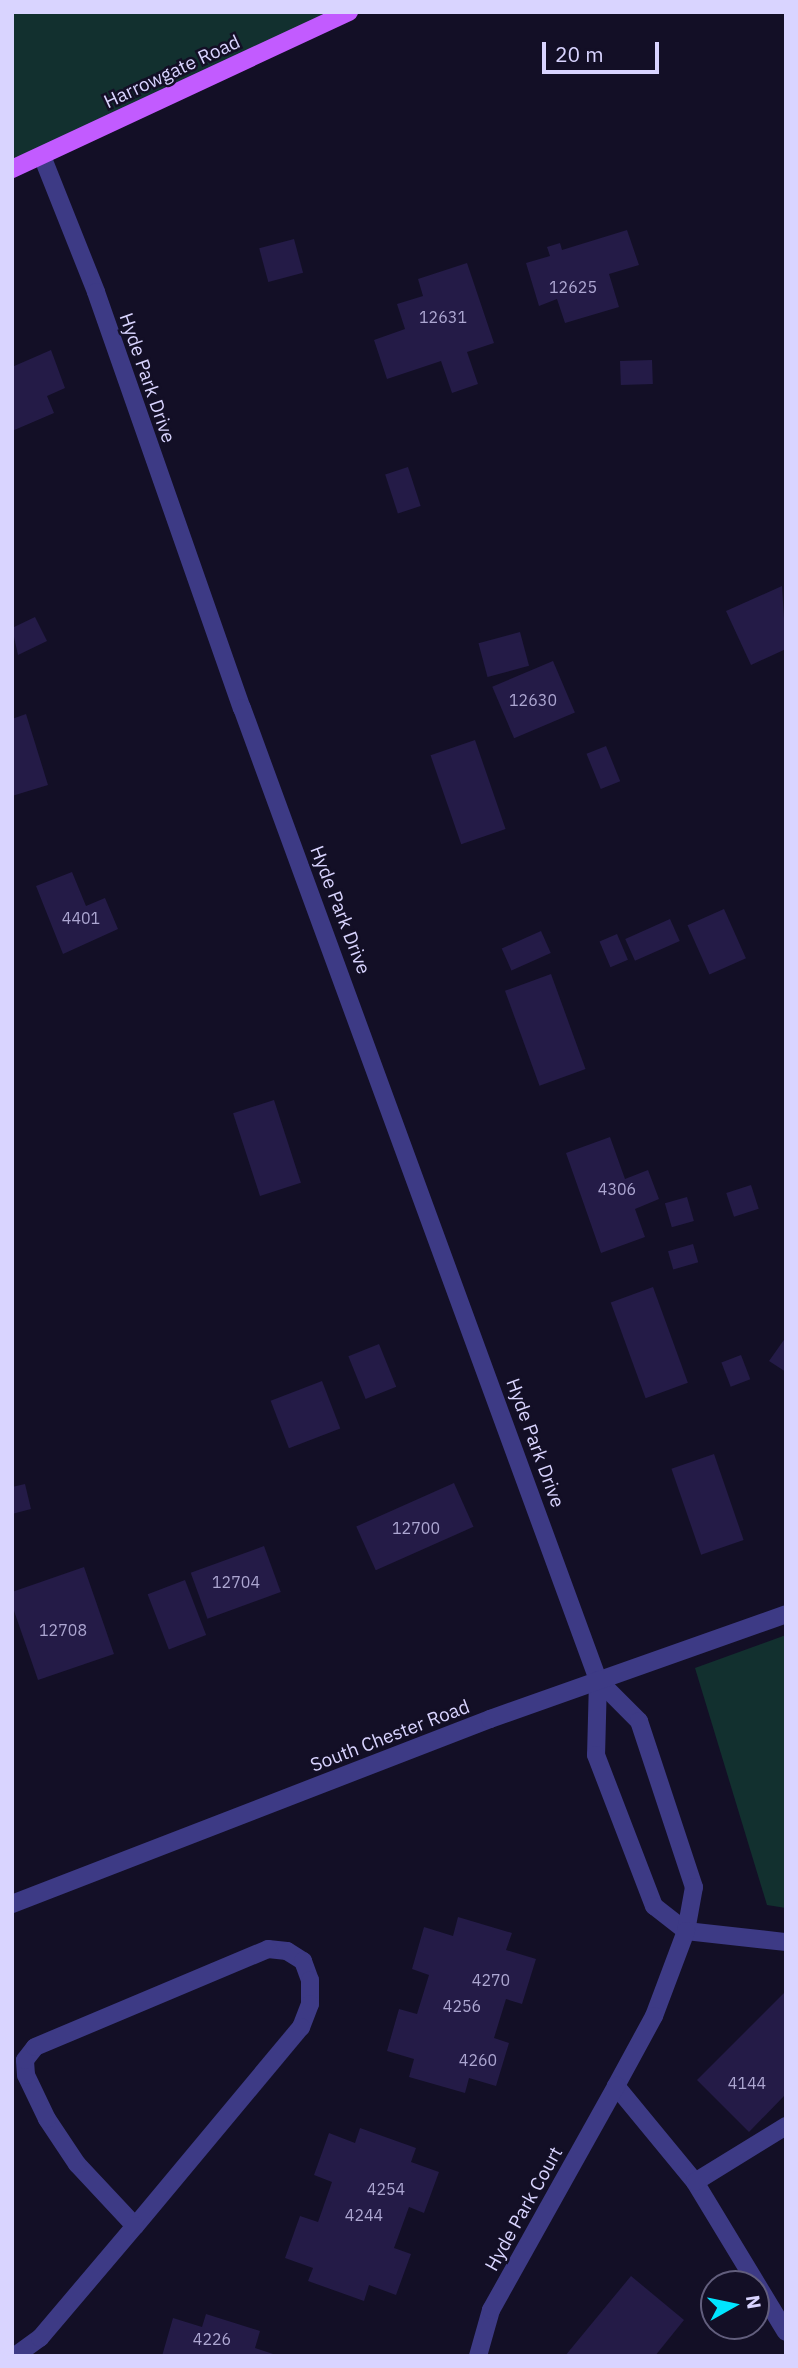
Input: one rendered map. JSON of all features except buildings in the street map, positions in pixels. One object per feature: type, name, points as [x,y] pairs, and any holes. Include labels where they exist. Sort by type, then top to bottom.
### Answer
[{"type":"main road","name":"Harrowgate Road","points":[[12,169],[349,12]]},
{"type":"street","name":"Hyde Park Drive","points":[[42,156],[96,292],[242,708],[598,1680],[596,1755],[654,1906],[686,1931]]},
{"type":"street","name":"South Chester Road","points":[[12,1904],[598,1680],[786,1614]]},
{"type":"street","name":"Hyde Park Drive","points":[[598,1680],[639,1721],[694,1887],[686,1931],[654,2016],[616,2087]]},
{"type":"street","points":[[686,1931],[786,1942]]},
{"type":"street","points":[[15,2356],[40,2338],[135,2226],[301,2026],[310,2004],[310,1980],[303,1961],[287,1951],[268,1949],[35,2047],[25,2060],[26,2075],[47,2119],[77,2164],[135,2226]]},
{"type":"street","points":[[616,2087],[695,2182],[786,2332]]},
{"type":"street","name":"Hyde Park Court","points":[[478,2356],[491,2310],[616,2087]]},
{"type":"street","points":[[695,2182],[786,2126]]},
{"type":"green space","points":[[12,12],[344,12],[12,165]]},
{"type":"green space","points":[[786,1635],[786,1908],[767,1905],[695,1668]]}]
